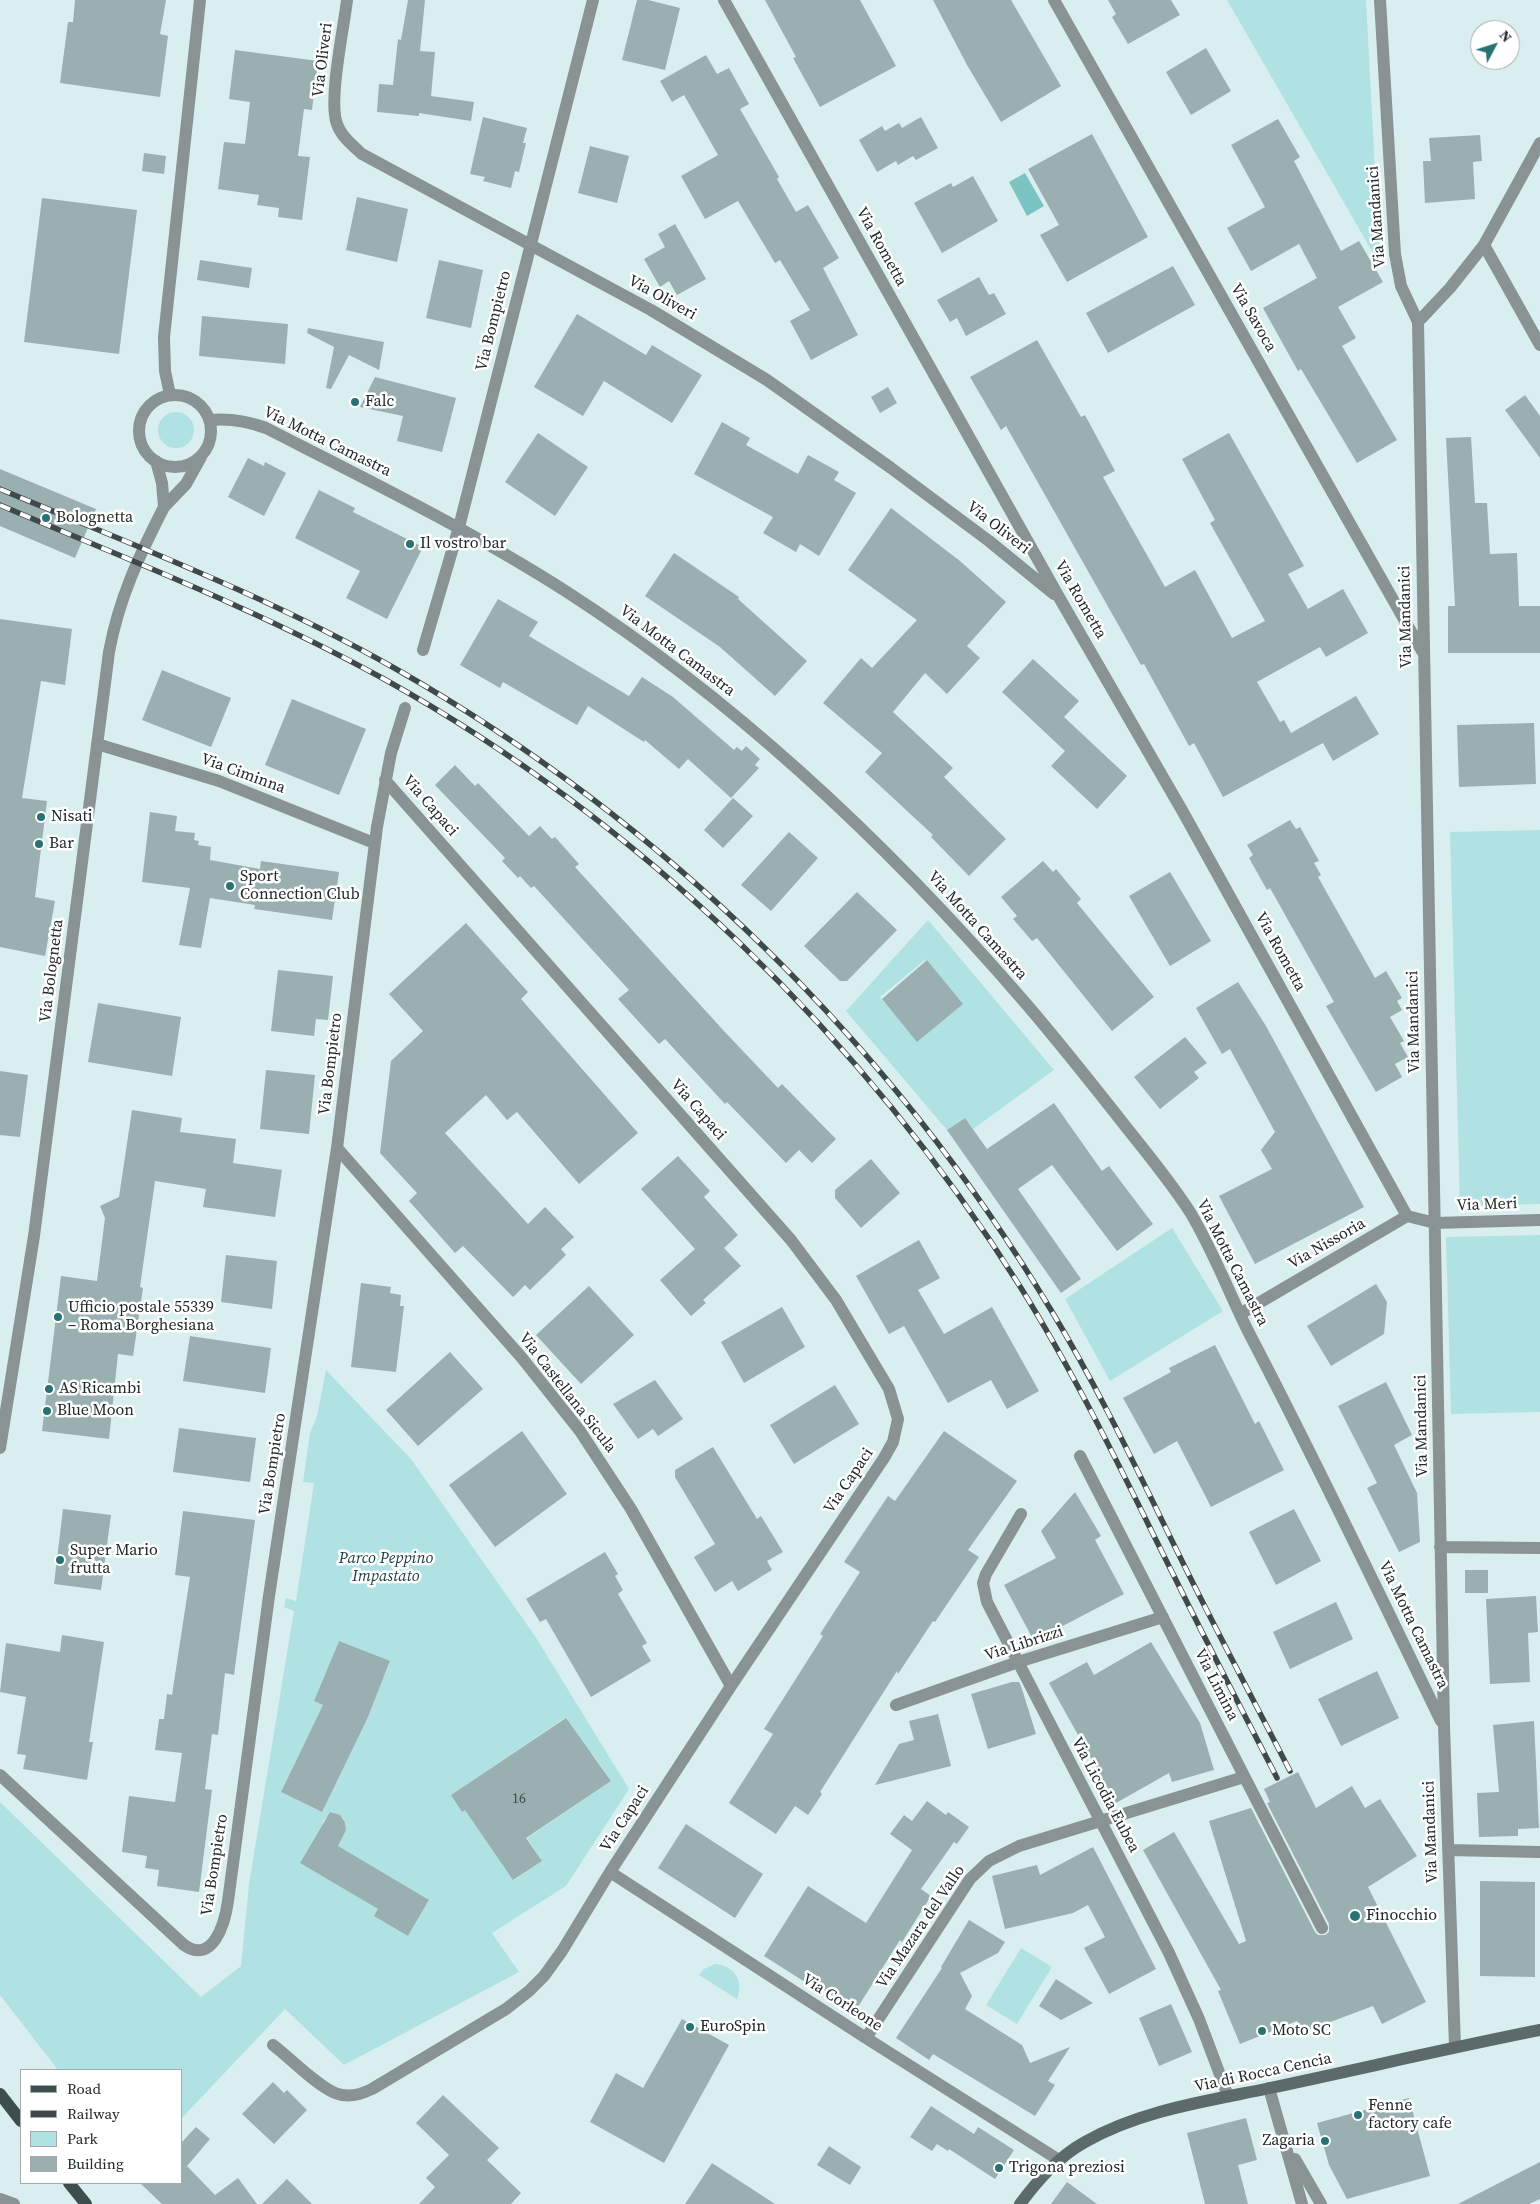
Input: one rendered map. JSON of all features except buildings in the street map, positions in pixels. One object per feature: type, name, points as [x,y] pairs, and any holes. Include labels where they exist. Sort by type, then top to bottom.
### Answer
[{"type":"main road","name":"Via di Rocca Cencia","points":[[1020,2204],[1037,2182],[1059,2160],[1086,2141],[1129,2122],[1228,2096],[1540,2030]]},
{"type":"main road","points":[[0,2094],[20,2120]]},
{"type":"main road","points":[[71,2184],[86,2204]]},
{"type":"street","points":[[170,395],[165,371],[164,337],[200,0]]},
{"type":"street","name":"Via Oliveri","points":[[347,0],[334,100],[334,117],[342,134],[362,154],[378,165],[530,244],[688,331],[783,390],[831,423],[989,541],[1060,599]]},
{"type":"street","name":"Via Bompietro","points":[[423,650],[459,527],[593,0]]},
{"type":"street","name":"Via Rometta","points":[[724,0],[1060,599],[1184,812],[1407,1216]]},
{"type":"street","name":"Via Savoca","points":[[1054,0],[1423,652]]},
{"type":"street","name":"Via Mandanici","points":[[1380,0],[1395,254],[1401,286],[1418,322],[1440,1547],[1455,2047]]},
{"type":"street","points":[[1418,322],[1450,288],[1484,245],[1540,143]]},
{"type":"street","points":[[1484,245],[1540,345]]},
{"type":"street","points":[[170,395],[183,396],[195,401],[204,409],[210,420],[211,433],[208,445],[202,455],[192,463],[180,466],[167,466],[156,461],[147,452],[141,441],[139,429],[142,417],[149,406],[159,399],[170,395]]},
{"type":"street","name":"Via Motta Camastra","points":[[210,420],[231,419],[266,428],[459,527],[569,593],[667,662],[762,737],[821,789],[890,856],[970,939],[1033,1012],[1168,1180],[1198,1226],[1444,1726]]},
{"type":"street","name":"Via Bolognetta","points":[[0,1448],[30,1269],[109,652],[118,612],[132,571],[164,507],[186,484],[202,455]]},
{"type":"street","points":[[156,461],[162,483],[164,507]]},
{"type":"street","name":"Via Bompietro","points":[[0,1776],[184,1944],[197,1952],[203,1951],[214,1941],[224,1921],[228,1901],[269,1596],[336,1148],[374,843],[385,780],[405,708]]},
{"type":"street","name":"Via Ciminna","points":[[97,744],[227,784],[374,843]]},
{"type":"street","name":"Via Capaci","points":[[274,2045],[335,2093],[350,2096],[372,2089],[506,2009],[530,1991],[544,1976],[562,1951],[610,1872],[731,1686],[889,1450],[895,1437],[898,1419],[895,1404],[885,1383],[843,1311],[792,1240],[385,780]]},
{"type":"street","name":"Via Castellana Sicula","points":[[336,1148],[522,1358],[580,1430],[638,1521],[731,1686]]},
{"type":"street","points":[[1407,1216],[1435,1223]]},
{"type":"street","name":"Via Nissoria","points":[[1240,1314],[1407,1216]]},
{"type":"street","name":"Via Meri","points":[[1435,1223],[1540,1220]]},
{"type":"street","name":"Via Limina","points":[[1080,1456],[1322,1928]]},
{"type":"street","name":"Via Licodia Eubea","points":[[1021,1514],[990,1564],[983,1583],[987,1602],[1187,1990],[1228,2096]]},
{"type":"street","points":[[1440,1547],[1540,1548]]},
{"type":"street","name":"Via Librizzi","points":[[896,1705],[1018,1662],[1163,1617]]},
{"type":"street","name":"Via Mazara del Vallo","points":[[866,2038],[966,1885],[982,1867],[1011,1848],[1244,1777]]},
{"type":"street","points":[[1448,1850],[1540,1852]]},
{"type":"street","name":"Via Corleone","points":[[610,1872],[866,2038],[1059,2160]]},
{"type":"street","points":[[1269,2088],[1302,2204]]},
{"type":"street","points":[[1286,2144],[1321,2204]]},
{"type":"street","points":[[0,2200],[14,2204]]},
{"type":"green space","points":[[1227,0],[1366,0],[1380,265]]},
{"type":"green space","points":[[176,412],[188,418],[194,430],[188,442],[176,448],[164,442],[158,430],[164,418]]},
{"type":"green space","points":[[1540,830],[1540,1204],[1460,1206],[1450,832]]},
{"type":"green space","points":[[928,920],[1054,1070],[973,1129],[965,1118],[947,1130],[846,1011]],"holes":[[[926,959],[962,1004],[917,1041],[880,997]]]},
{"type":"green space","points":[[1172,1228],[1223,1311],[1110,1381],[1065,1299]]},
{"type":"green space","points":[[1540,1235],[1540,1412],[1451,1414],[1446,1237]]},
{"type":"green space","name":"Parco Peppino Impastato","points":[[326,1370],[411,1459],[535,1636],[629,1789],[566,1886],[492,1933],[519,1972],[344,2065],[285,2009],[182,2118],[182,2069],[57,2069],[0,1995],[0,1802],[201,1997],[241,1966],[249,1884],[294,1611],[284,1607],[286,1598],[296,1601],[314,1483],[303,1482],[310,1433],[317,1416]],"holes":[[[339,1641],[390,1662],[366,1722],[314,1701]],[[565,1718],[580,1740],[571,1765],[591,1752],[611,1781],[527,1838],[542,1861],[514,1880],[477,1827],[476,1802],[451,1795]],[[309,1734],[350,1753],[317,1810],[281,1792]],[[329,1815],[342,1817],[346,1830],[322,1828],[323,1821]],[[317,1834],[429,1901],[408,1936],[378,1909],[300,1863]]]},
{"type":"green space","points":[[1021,1948],[1052,1967],[1017,2024],[986,2005]]},
{"type":"green space","points":[[715,1964],[727,1967],[736,1975],[739,1986],[737,1999],[699,1975],[704,1969]]},
{"type":"shaded area","points":[[1025,173],[1044,206],[1027,216],[1009,182]]},
{"type":"railway","points":[[0,489],[250,595],[300,618],[396,669],[495,730],[589,796],[679,869],[764,948],[845,1031],[919,1120],[988,1213],[1051,1310],[1103,1403],[1290,1771]]},
{"type":"railway","points":[[0,505],[146,566],[242,609],[337,654],[384,679],[479,736],[570,800],[658,869],[740,944],[818,1023],[892,1108],[959,1196],[1021,1288],[1063,1359],[1101,1431],[1277,1778]]},
{"type":"place","name":"Falc","points":[[355,402]]},
{"type":"place","name":"Bolognetta","points":[[46,518]]},
{"type":"place","name":"Il vostro bar","points":[[410,544]]},
{"type":"place","name":"Nisati","points":[[41,817]]},
{"type":"place","name":"Bar","points":[[39,844]]},
{"type":"place","name":"Sport Connection Club","points":[[230,886]]},
{"type":"place","name":"Ufficio postale 55339 – Roma Borghesiana","points":[[58,1317]]},
{"type":"place","name":"AS Ricambi","points":[[49,1389]]},
{"type":"place","name":"Blue Moon","points":[[47,1411]]},
{"type":"place","name":"Super Mario frutta","points":[[60,1560]]},
{"type":"place","name":"Finocchio","points":[[1355,1916]]},
{"type":"place","name":"EuroSpin","points":[[690,2027]]},
{"type":"place","name":"Moto SC","points":[[1262,2031]]},
{"type":"place","name":"Fenne factory cafe","points":[[1358,2115]]},
{"type":"place","name":"Zagaria","points":[[1325,2141]]},
{"type":"place","name":"Trigona preziosi","points":[[999,2168]]}]
